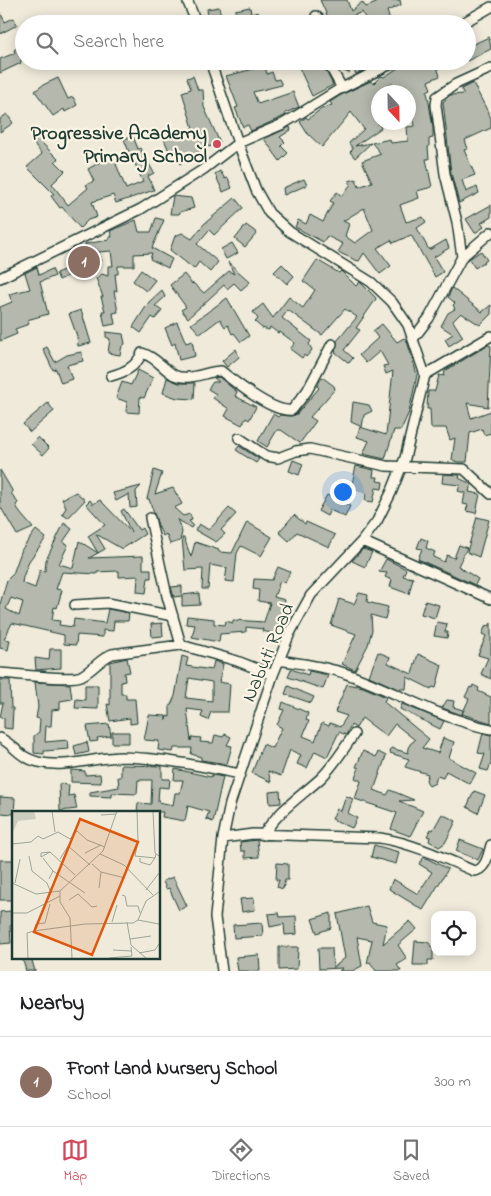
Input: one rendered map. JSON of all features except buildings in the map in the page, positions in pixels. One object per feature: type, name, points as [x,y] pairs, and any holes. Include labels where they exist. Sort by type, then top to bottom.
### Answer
[{"type":"street","points":[[187,0],[193,15]]},
{"type":"street","points":[[476,16],[491,8]]},
{"type":"street","points":[[462,257],[457,222],[445,174],[436,105],[437,96],[456,84],[491,68]]},
{"type":"street","points":[[213,70],[256,190],[269,213],[290,232],[371,282],[392,302],[408,325],[425,375],[490,339]]},
{"type":"street","points":[[333,70],[342,88]]},
{"type":"street","points":[[0,278],[140,209],[204,169],[238,143],[283,124],[342,88],[379,70]]},
{"type":"street","points":[[414,339],[429,318],[462,257],[491,232]]},
{"type":"street","points":[[111,376],[127,371],[139,360],[142,353],[152,356],[175,375],[184,377],[221,371],[251,393],[275,407],[288,411],[292,410],[307,391],[332,344]]},
{"type":"street","name":"Nabuti Road","points":[[222,971],[215,917],[223,838],[230,804],[273,675],[290,633],[311,595],[362,541],[377,521],[402,467],[425,375]]},
{"type":"street","points":[[239,438],[266,456],[278,458],[296,451],[310,449],[386,466],[464,469],[491,494]]},
{"type":"street","points":[[150,518],[181,644]]},
{"type":"street","points":[[362,541],[491,599]]},
{"type":"street","points":[[75,605],[108,603],[173,616]]},
{"type":"street","points":[[0,673],[79,677],[103,658],[112,654],[181,644],[237,660],[273,675]]},
{"type":"street","points":[[279,660],[318,666],[345,673],[430,709],[491,729]]},
{"type":"street","points":[[263,835],[286,806],[321,778],[354,734]]},
{"type":"street","points":[[0,738],[11,745],[17,754],[45,764],[71,764],[121,757],[184,762],[240,774]]},
{"type":"street","points":[[223,838],[263,835],[394,840],[474,871],[478,871],[484,866],[491,845]]},
{"type":"place","name":"Progressive Academy Primary School","points":[[217,144]]},
{"type":"place","name":"Front Land Nursery School","points":[[84,262]]}]
